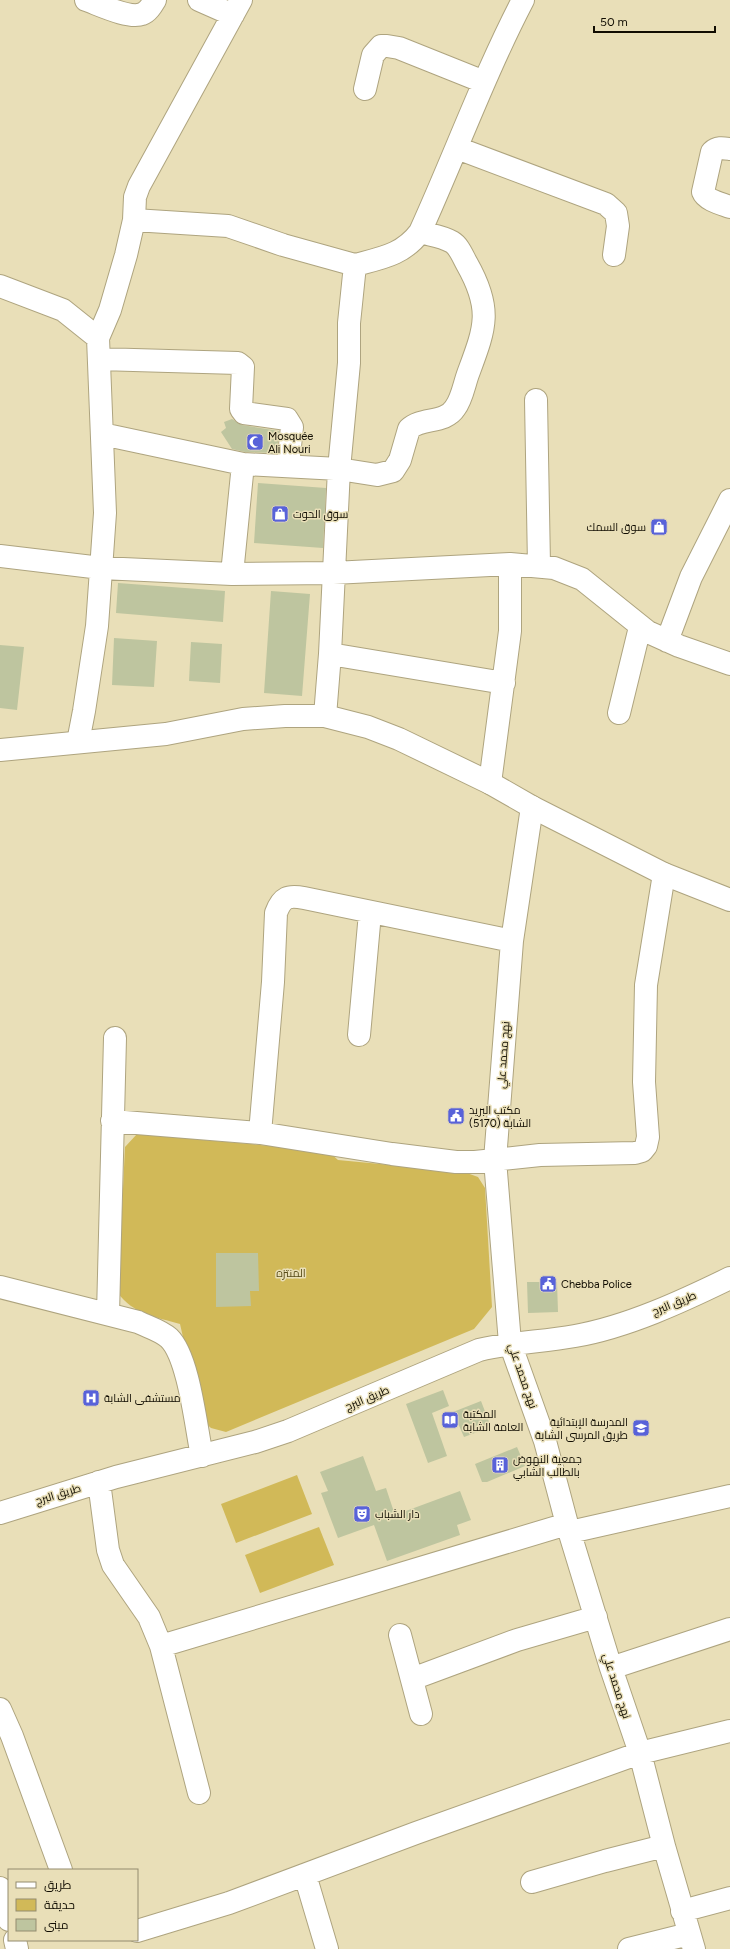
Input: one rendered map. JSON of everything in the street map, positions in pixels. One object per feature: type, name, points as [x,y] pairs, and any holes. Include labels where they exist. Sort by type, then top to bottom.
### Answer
[{"type":"street","points":[[86,0],[133,15],[148,11],[155,0]]},
{"type":"street","points":[[78,742],[97,626],[105,513],[99,349],[134,220],[135,197],[143,177],[237,7],[199,0]]},
{"type":"street","points":[[134,220],[228,226],[283,245],[355,265],[400,251],[411,244],[420,232],[484,82],[523,0]]},
{"type":"street","points":[[365,89],[373,55],[381,46],[399,48],[484,82]]},
{"type":"street","points":[[457,148],[606,204],[616,213],[618,226],[614,255]]},
{"type":"street","points":[[730,149],[720,148],[715,149],[712,152],[703,192],[709,198],[730,207]]},
{"type":"street","points":[[102,434],[243,464],[288,465],[339,469],[377,475],[393,471],[400,460],[409,429],[420,422],[443,417],[455,409],[481,339],[484,326],[484,313],[481,298],[471,271],[458,247],[445,239],[420,232]]},
{"type":"street","points":[[325,716],[330,654],[339,469],[349,363],[349,324],[355,265]]},
{"type":"street","points":[[0,286],[63,310],[99,349],[238,363],[243,367],[241,409],[244,413],[287,419],[292,426],[288,465]]},
{"type":"street","points":[[536,400],[539,566]]},
{"type":"street","points":[[232,574],[243,464]]},
{"type":"street","points":[[666,641],[691,577],[730,500]]},
{"type":"street","points":[[0,556],[101,568],[232,574],[333,574],[510,564],[554,568],[582,579],[640,627],[666,641],[730,664]]},
{"type":"street","points":[[490,783],[510,631],[510,564]]},
{"type":"street","points":[[619,713],[640,627]]},
{"type":"street","points":[[330,654],[504,683]]},
{"type":"street","points":[[0,750],[166,734],[243,719],[325,716],[368,727],[399,740],[490,783],[532,807],[664,874],[730,900]]},
{"type":"street","name":"نهج محمد علي","points":[[532,807],[512,942],[495,1160],[510,1343],[545,1441],[568,1528],[611,1668],[640,1753],[664,1846],[692,1941]]},
{"type":"street","points":[[112,1121],[260,1134],[425,1159],[475,1162],[540,1154],[635,1153],[642,1151],[646,1146],[648,1136],[644,1082],[646,985],[664,874]]},
{"type":"street","points":[[260,1134],[273,982],[276,912],[280,903],[286,898],[294,896],[512,942]]},
{"type":"street","points":[[359,1035],[370,913]]},
{"type":"street","points":[[108,1314],[115,1038]]},
{"type":"street","name":"طريق البرج","points":[[0,1512],[100,1482],[255,1442],[288,1431],[479,1350],[510,1343],[577,1336],[599,1330],[676,1304],[730,1278]]},
{"type":"street","points":[[0,1287],[138,1322],[157,1330],[168,1338],[178,1350],[185,1369],[202,1456]]},
{"type":"street","points":[[100,1482],[108,1550],[113,1565],[149,1617],[161,1646],[199,1792]]},
{"type":"street","points":[[161,1646],[568,1528],[730,1496]]},
{"type":"street","points":[[412,1679],[517,1640],[596,1617]]},
{"type":"street","points":[[611,1668],[730,1629]]},
{"type":"street","points":[[400,1635],[421,1714]]},
{"type":"street","points":[[0,1709],[12,1736],[61,1869]]},
{"type":"street","points":[[138,1931],[197,1914],[640,1753],[730,1731]]},
{"type":"street","points":[[532,1882],[664,1846]]},
{"type":"street","points":[[305,1875],[327,1949]]},
{"type":"street","points":[[682,1911],[730,1898]]},
{"type":"street","points":[[629,1949],[692,1941]]},
{"type":"green space","name":"المنتزه","points":[[137,1134],[328,1151],[338,1160],[464,1172],[478,1177],[485,1188],[492,1307],[474,1329],[226,1432],[211,1428],[202,1420],[180,1324],[154,1317],[138,1310],[131,1306],[118,1293],[125,1147]]},
{"type":"green space","points":[[297,1475],[312,1514],[236,1543],[221,1504]]},
{"type":"green space","points":[[319,1527],[334,1565],[260,1593],[245,1555]]},
{"type":"building","name":"Mosquée Ali Nouri","points":[[232,419],[242,425],[279,431],[277,453],[245,452],[232,449],[221,432],[226,428],[224,422]]},
{"type":"building","points":[[258,483],[326,488],[323,548],[254,543]]},
{"type":"building","points":[[118,583],[225,591],[223,622],[116,613]]},
{"type":"building","points":[[271,591],[310,594],[302,696],[264,693]]},
{"type":"building","points":[[114,638],[157,641],[154,687],[112,685]]},
{"type":"building","points":[[191,642],[222,644],[220,683],[189,681]]},
{"type":"building","points":[[0,645],[24,647],[17,710],[0,708]]},
{"type":"building","points":[[216,1253],[258,1253],[259,1291],[250,1291],[251,1306],[216,1307]]},
{"type":"building","points":[[527,1282],[557,1282],[558,1312],[528,1313]]},
{"type":"building","points":[[443,1390],[449,1406],[432,1413],[447,1456],[428,1463],[406,1404]]},
{"type":"building","points":[[481,1401],[491,1427],[464,1437],[453,1412]]},
{"type":"building","name":"جمعية النهوض بالطالب الشابي","points":[[517,1447],[525,1466],[487,1482],[482,1482],[475,1464]]},
{"type":"building","name":"دار الشباب","points":[[363,1456],[376,1491],[386,1488],[395,1515],[460,1491],[471,1520],[457,1525],[460,1535],[387,1561],[374,1525],[338,1538],[321,1493],[328,1491],[320,1472]]},
{"type":"place","name":"Mosquée Ali Nouri","points":[[255,442]]},
{"type":"place","name":"سوق الحوت","points":[[280,514]]},
{"type":"place","name":"سوق السمك","points":[[659,527]]},
{"type":"place","name":"مكتب البريد الشابة (5170)","points":[[456,1116]]},
{"type":"place","name":"Chebba Police","points":[[548,1284]]},
{"type":"place","name":"مستشفى الشابة","points":[[91,1398]]},
{"type":"place","name":"المكتبة العامة الشابة","points":[[450,1420]]},
{"type":"place","name":"المدرسة الإبتدائية طريق المرسى الشابة","points":[[641,1428]]},
{"type":"place","name":"جمعية النهوض بالطالب الشابي","points":[[500,1465]]},
{"type":"place","name":"دار الشباب","points":[[362,1514]]}]
